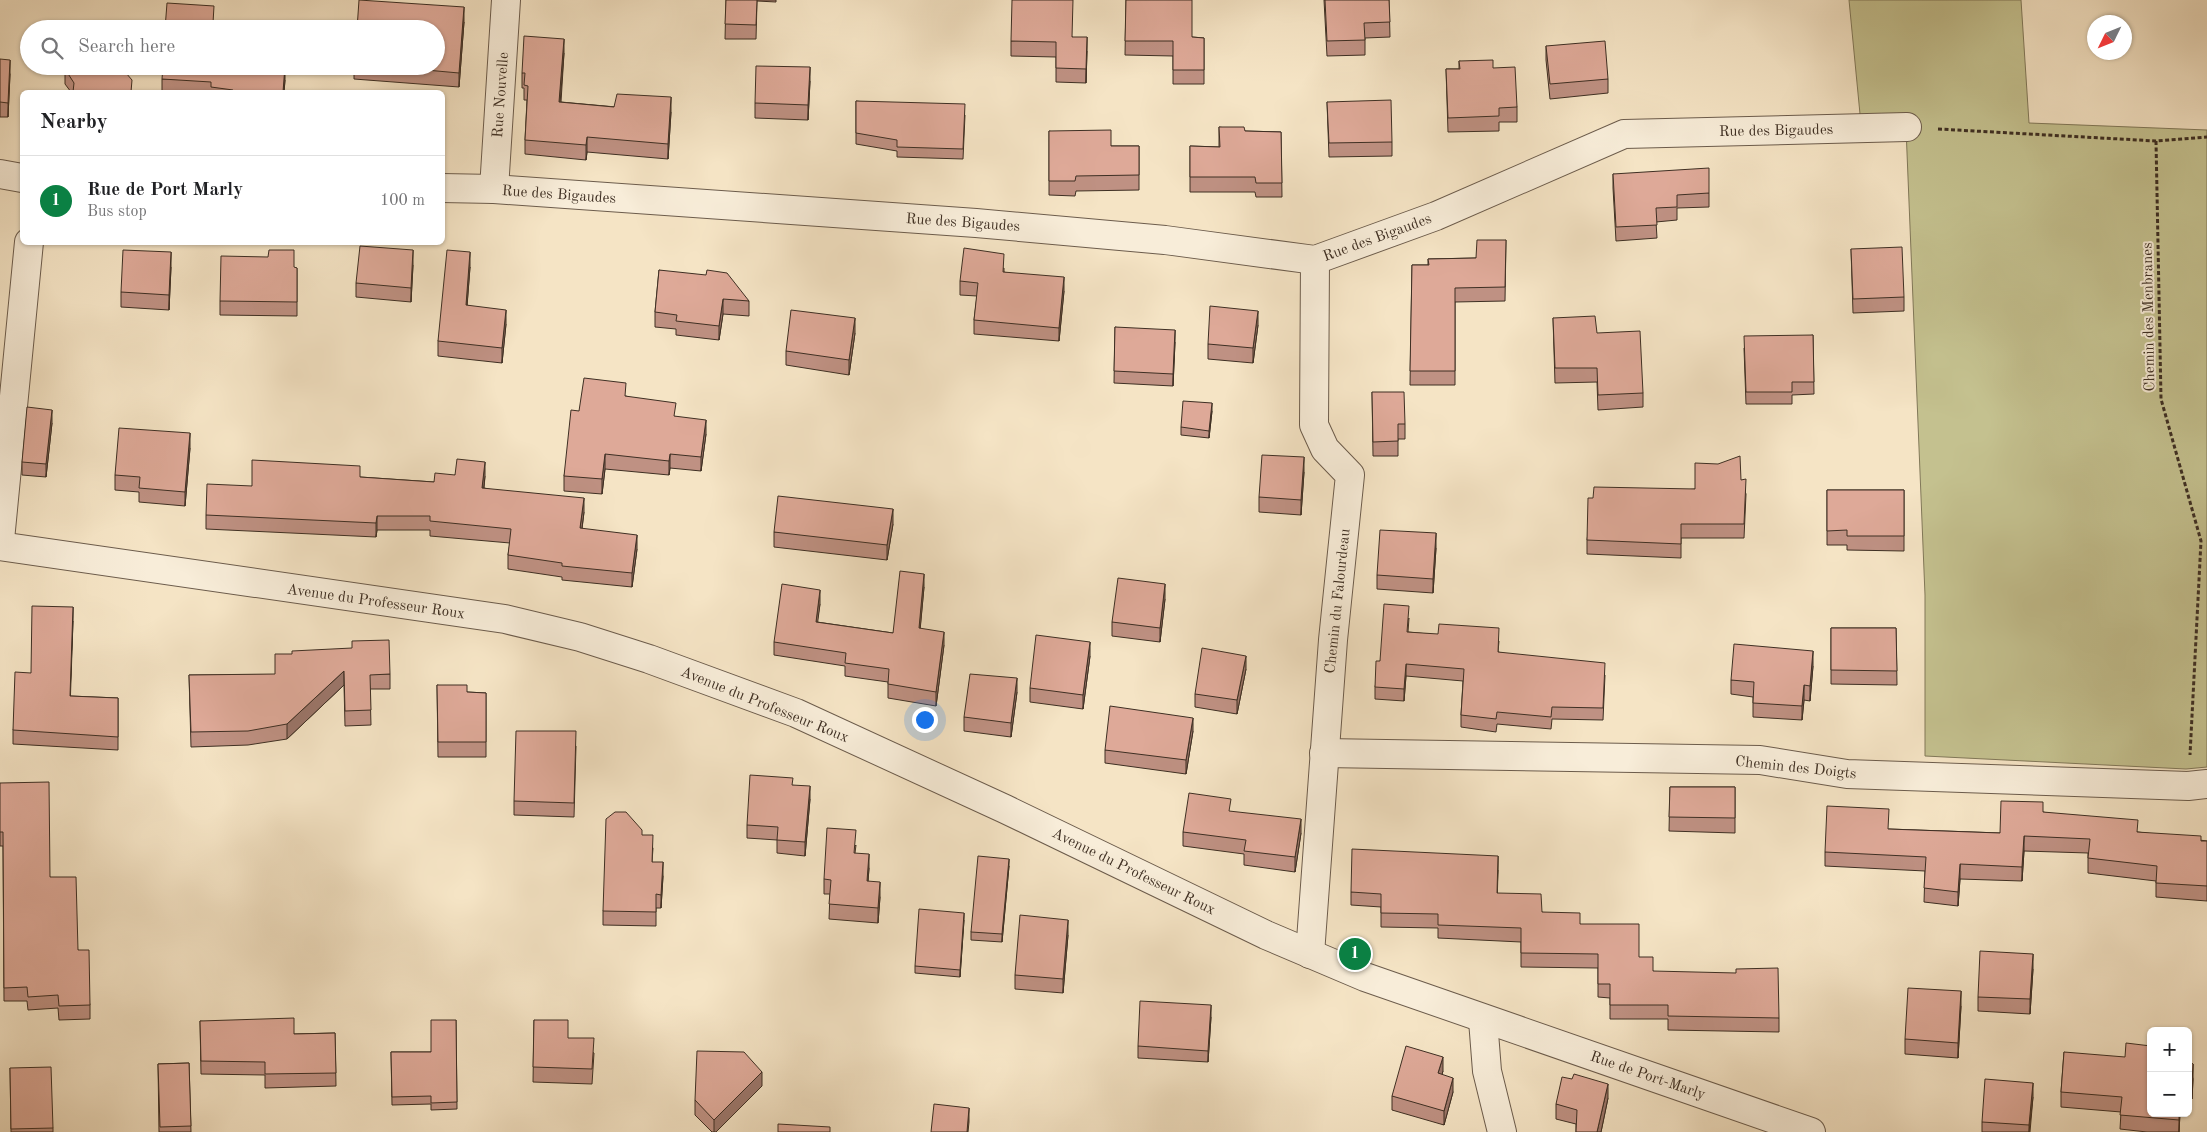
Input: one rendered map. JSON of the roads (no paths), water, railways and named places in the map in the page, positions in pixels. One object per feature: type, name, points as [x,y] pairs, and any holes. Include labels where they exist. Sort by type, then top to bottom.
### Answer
[{"type":"street","name":"Rue Nouvelle","points":[[494,189],[506,0]]},
{"type":"street","name":"Rue des Bigaudes","points":[[445,188],[494,189],[976,223],[1166,240],[1315,260],[1436,216],[1624,134],[1907,127]]},
{"type":"street","points":[[0,174],[20,178]]},
{"type":"street","points":[[0,540],[29,245]]},
{"type":"street","name":"Chemin du Falourdeau","points":[[1310,954],[1332,640],[1350,475],[1325,449],[1314,425],[1315,260]]},
{"type":"street","name":"Avenue du Professeur Roux","points":[[0,546],[506,619],[580,637],[649,659],[796,713],[1005,809],[1266,935],[1365,977],[1483,1020]]},
{"type":"street","name":"Chemin des Doigts","points":[[1324,753],[1760,760],[1848,774],[2198,785]]},
{"type":"street","points":[[1483,1020],[1487,1071],[1502,1132]]},
{"type":"street","name":"Rue de Port-Marly","points":[[1483,1020],[1538,1037],[1811,1132]]},
{"type":"place","name":"Rue de Port Marly","points":[[1355,954]]}]
